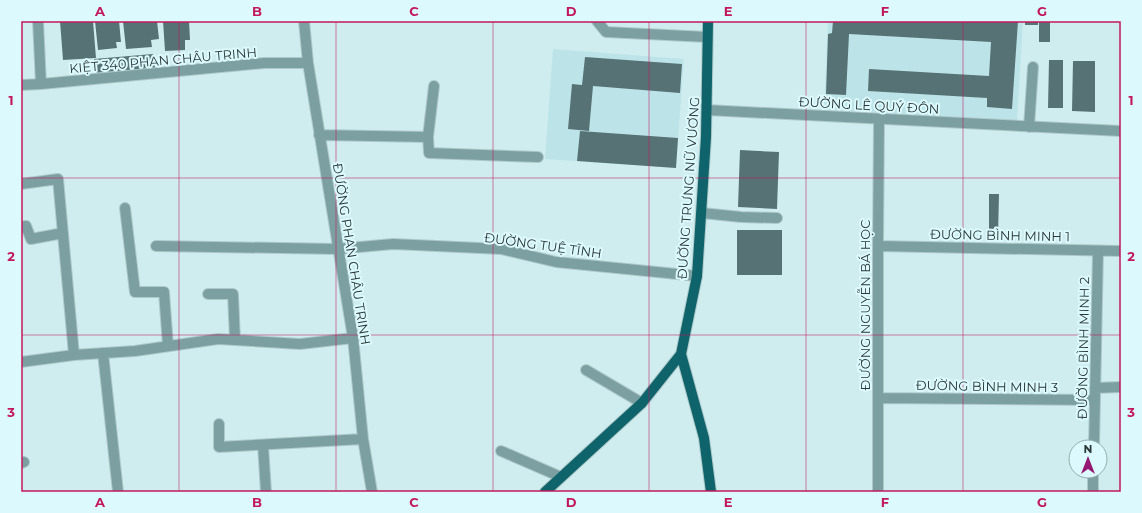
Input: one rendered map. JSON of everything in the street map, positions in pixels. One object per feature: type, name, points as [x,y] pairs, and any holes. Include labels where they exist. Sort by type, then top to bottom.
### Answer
[{"type":"main road","name":"ĐƯỜNG TRƯNG NỮ VƯƠNG","points":[[545,492],[642,403],[681,354],[697,276],[702,213],[707,110],[708,21]]},
{"type":"main road","points":[[681,354],[704,438],[711,492]]},
{"type":"street","points":[[38,21],[41,84]]},
{"type":"street","name":"ĐƯỜNG PHAN CHÂU TRINH","points":[[304,21],[308,63],[353,338],[363,439],[372,492]]},
{"type":"street","points":[[597,21],[606,32],[707,37]]},
{"type":"street","name":"KIỆT 340 PHAN CHÂU TRINH","points":[[21,85],[264,63],[308,63]]},
{"type":"street","points":[[1029,126],[1033,67]]},
{"type":"street","points":[[434,86],[428,137],[429,153],[538,157]]},
{"type":"street","name":"ĐƯỜNG LÊ QUÝ ĐÔN","points":[[707,110],[1121,131]]},
{"type":"street","name":"ĐƯỜNG NGUYỄN BÁ HỌC","points":[[878,492],[879,119]]},
{"type":"street","points":[[320,134],[428,137]]},
{"type":"street","points":[[21,184],[58,179],[74,355]]},
{"type":"street","points":[[126,208],[135,292],[164,292],[168,346]]},
{"type":"street","points":[[702,213],[741,217],[777,218]]},
{"type":"street","points":[[21,227],[26,226],[31,239],[63,233]]},
{"type":"street","name":"ĐƯỜNG TUỆ TĨNH","points":[[156,246],[338,249],[393,244],[501,249],[556,262],[697,276]]},
{"type":"street","name":"ĐƯỜNG BÌNH MINH 1","points":[[878,246],[1121,251]]},
{"type":"street","name":"ĐƯỜNG BÌNH MINH 2","points":[[1094,439],[1098,250]]},
{"type":"street","points":[[208,294],[233,294],[235,340]]},
{"type":"street","points":[[21,362],[74,355],[135,351],[218,339],[300,344],[353,338]]},
{"type":"street","points":[[103,353],[118,492]]},
{"type":"street","points":[[586,370],[642,403]]},
{"type":"street","points":[[1095,388],[1121,387]]},
{"type":"street","name":"ĐƯỜNG BÌNH MINH 3","points":[[878,398],[1095,400]]},
{"type":"street","points":[[219,424],[219,447],[363,439]]},
{"type":"street","points":[[263,445],[266,492]]},
{"type":"street","points":[[501,451],[561,477]]},
{"type":"street","points":[[1093,492],[1094,479]]},
{"type":"shaded area","points":[[828,21],[1023,21],[1017,120],[824,110]]},
{"type":"shaded area","points":[[553,49],[684,59],[676,168],[545,159]]},
{"type":"building","points":[[60,21],[93,21],[96,58],[63,60]]},
{"type":"building","points":[[95,21],[119,21],[121,42],[116,42],[117,48],[98,50]]},
{"type":"building","points":[[123,21],[157,21],[159,39],[151,40],[152,47],[126,49]]},
{"type":"building","points":[[163,21],[189,21],[190,40],[185,40],[185,50],[165,51]]},
{"type":"building","points":[[833,21],[1018,21],[1012,109],[987,107],[987,98],[868,91],[869,69],[989,76],[991,42],[849,34],[846,95],[826,94],[828,34],[832,33]]},
{"type":"building","points":[[1025,21],[1038,21],[1038,25],[1025,25]]},
{"type":"building","points":[[1039,22],[1050,22],[1050,42],[1039,42]]},
{"type":"building","points":[[153,54],[155,68],[95,73],[94,59]]},
{"type":"building","points":[[585,57],[682,64],[680,93],[593,86],[589,131],[568,129],[572,84],[582,85]]},
{"type":"building","points":[[1049,60],[1063,60],[1063,108],[1048,108]]},
{"type":"building","points":[[1073,61],[1095,61],[1095,112],[1072,111]]},
{"type":"building","points":[[580,131],[678,138],[676,168],[577,161]]},
{"type":"building","points":[[740,150],[779,152],[777,209],[738,207]]},
{"type":"building","points":[[989,194],[999,194],[998,236],[989,235]]},
{"type":"building","points":[[737,230],[782,230],[782,275],[737,275]]}]
